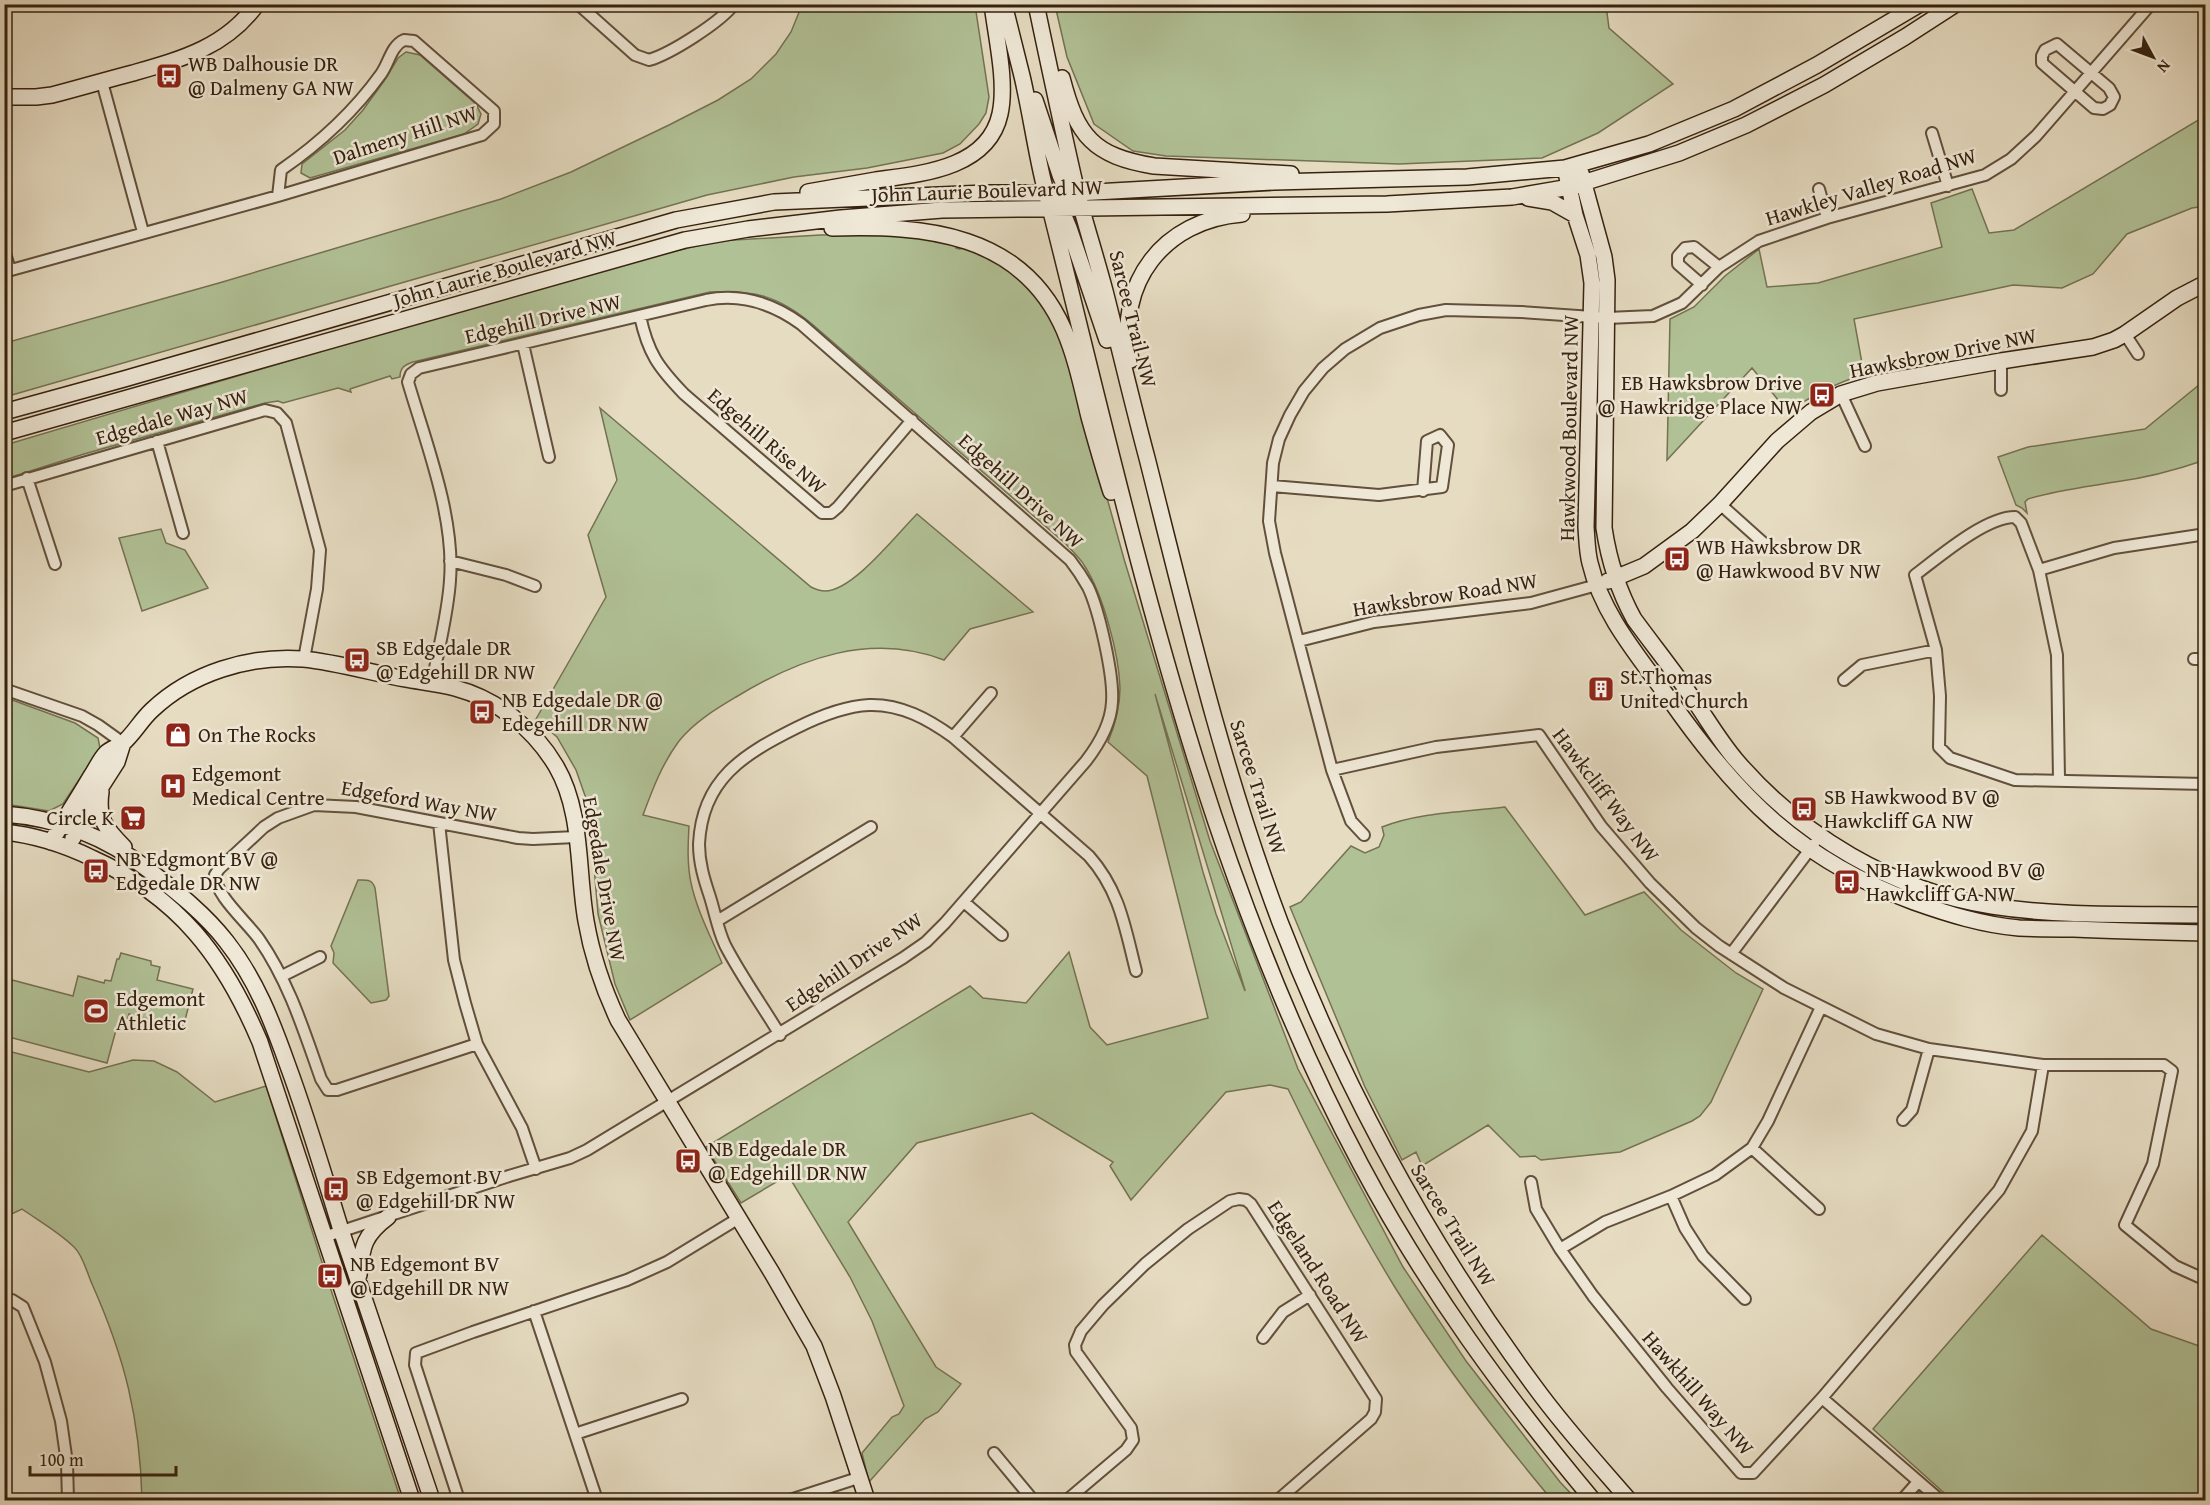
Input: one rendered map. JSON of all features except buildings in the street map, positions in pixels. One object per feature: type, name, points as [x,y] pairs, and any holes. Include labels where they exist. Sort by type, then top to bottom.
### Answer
[{"type":"main road","points":[[4,97],[36,98],[183,59],[205,50],[235,29],[257,4]]},
{"type":"main road","points":[[774,202],[792,194],[925,173],[965,159],[980,147],[992,133],[1000,116],[1002,101],[992,4]]},
{"type":"main road","points":[[1004,4],[1047,193],[1055,198],[1136,555],[1168,674],[1202,783],[1267,960],[1315,1071],[1360,1164],[1404,1240],[1460,1330],[1518,1408],[1593,1500]]},
{"type":"main road","points":[[1036,4],[1073,193],[1073,204],[1082,209]]},
{"type":"main road","points":[[1043,4],[1073,117],[1084,133],[1114,156],[1154,166],[1269,172],[1335,180]]},
{"type":"main road","name":"John Laurie Boulevard NW","points":[[4,412],[676,220],[774,202],[919,195],[1073,193],[1335,180],[1499,175],[1572,166],[1649,144],[1734,109],[1817,65],[1920,4]]},
{"type":"main road","name":"John Laurie Boulevard NW","points":[[4,433],[685,240],[779,225],[942,210],[1399,203],[1512,196],[1577,185],[1679,153],[1746,125],[1824,85],[1956,4]]},
{"type":"main road","points":[[1022,76],[1032,91],[1060,175],[1073,193]]},
{"type":"main road","name":"Hawkwood Boulevard NW","points":[[1572,166],[1604,257],[1607,280],[1604,528],[1608,559],[1634,619],[1735,759],[1801,823],[1819,836],[1892,876],[1946,895],[1991,906],[2064,913],[2205,915]]},
{"type":"main road","name":"Hawkwood Boulevard NW","points":[[1577,185],[1575,215],[1588,255],[1592,283],[1586,527],[1590,562],[1597,585],[1618,626],[1690,729],[1723,771],[1750,800],[1809,850],[1885,891],[1943,912],[1985,923],[2019,928],[2205,933]]},
{"type":"main road","points":[[1512,196],[1552,202],[1575,215]]},
{"type":"main road","points":[[1166,535],[1168,510],[1128,345],[1128,326],[1135,286],[1142,273],[1161,250],[1185,231],[1238,214],[1272,212],[1305,206]]},
{"type":"main road","points":[[1057,209],[1100,317],[1117,372],[1130,394]]},
{"type":"main road","name":"Sarcee Trail NW","points":[[1082,209],[1198,658],[1244,816],[1279,919],[1322,1024],[1399,1179],[1459,1278],[1535,1388],[1629,1500]]},
{"type":"main road","points":[[779,225],[786,229],[852,227],[915,230],[950,236],[990,250],[1021,271],[1039,288],[1063,329],[1074,357],[1123,533],[1136,555]]},
{"type":"main road","name":"Hawksbrow Drive NW","points":[[1597,585],[1644,566],[1672,547],[1720,504],[1777,441],[1811,412],[1841,394],[1877,383],[2093,347],[2125,334],[2177,298],[2205,283]]},
{"type":"main road","name":"Edgedale Drive NW","points":[[70,848],[69,826],[106,753],[123,743],[153,709],[172,694],[202,677],[240,664],[275,659],[304,659],[455,688],[488,701],[523,725],[542,745],[557,767],[568,790],[573,811],[585,921],[598,971],[618,1020],[814,1346],[867,1500]]},
{"type":"main road","name":"Edgedale Drive NW","points":[[51,842],[69,826],[101,789],[117,762],[123,743]]},
{"type":"main road","points":[[101,789],[99,806],[103,822],[113,836],[136,860],[198,909],[225,939],[250,975],[269,1014],[296,1087],[432,1500]]},
{"type":"main road","points":[[4,813],[69,826],[136,860]]},
{"type":"main road","points":[[4,832],[70,848],[107,864],[141,884],[159,897],[191,928],[224,969],[245,1006],[260,1042],[412,1500]]},
{"type":"main road","points":[[2062,929],[2064,913]]},
{"type":"main road","points":[[358,1278],[367,1236],[388,1217]]},
{"type":"street","points":[[578,4],[636,55],[649,60],[706,29],[720,19],[734,4]]},
{"type":"street","name":"Hawkley Valley Road NW","points":[[1591,317],[1653,316],[1682,303],[1719,267],[1759,241],[1827,218],[1985,174],[2011,159],[2036,136],[2151,4]]},
{"type":"street","points":[[2203,4],[2205,9]]},
{"type":"street","name":"Dalmeny Hill NW","points":[[8,271],[278,196],[482,135],[494,124],[495,115],[491,108],[414,41],[407,39],[400,41],[383,71],[335,129],[281,170],[278,196]]},
{"type":"street","points":[[2057,44],[2109,88],[2114,97],[2110,105],[2103,109],[2094,108],[2074,91],[2042,63],[2045,50],[2057,44]]},
{"type":"street","points":[[102,82],[143,232]]},
{"type":"street","points":[[1932,133],[1948,186]]},
{"type":"street","points":[[1819,189],[1827,218]]},
{"type":"street","points":[[1702,285],[1678,264],[1678,256],[1685,249],[1694,247],[1719,267]]},
{"type":"street","points":[[4,250],[8,271]]},
{"type":"street","name":"Edgehill Drive NW","points":[[324,1237],[536,1169],[587,1150],[780,1035],[903,958],[926,942],[964,902],[1086,761],[1095,749],[1108,722],[1112,702],[1111,673],[1094,604],[1089,588],[1070,560],[801,324],[765,303],[749,299],[718,298],[418,368],[409,377],[408,382],[448,529],[450,581],[432,684]]},
{"type":"street","points":[[1364,835],[1351,821],[1332,770],[1275,553],[1269,521],[1273,463],[1279,439],[1304,391],[1323,368],[1345,349],[1380,328],[1419,315],[1446,310],[1591,317]]},
{"type":"street","name":"Edgehill Rise NW","points":[[640,316],[649,349],[667,376],[684,394],[822,513],[831,513],[838,507],[912,420]]},
{"type":"street","points":[[2125,334],[2138,354]]},
{"type":"street","points":[[523,344],[549,457]]},
{"type":"street","points":[[2001,361],[2001,390]]},
{"type":"street","points":[[1841,394],[1865,446]]},
{"type":"street","name":"Edgedale Way NW","points":[[4,486],[265,410],[272,411],[282,417],[286,423],[320,550],[318,589],[304,659]]},
{"type":"street","points":[[1272,486],[1379,495],[1423,491],[1442,487],[1448,445],[1440,435],[1427,441],[1423,491]]},
{"type":"street","points":[[157,441],[183,533]]},
{"type":"street","points":[[27,478],[55,564]]},
{"type":"street","points":[[1720,504],[1769,548]]},
{"type":"street","points":[[2059,779],[2057,655],[2039,570],[2021,523],[2015,517],[2004,517],[1964,539],[1915,575],[1936,650],[1940,696],[1939,747],[1950,758],[2015,780],[2059,779],[2205,784]]},
{"type":"street","points":[[2039,570],[2114,548],[2205,534]]},
{"type":"street","points":[[450,561],[506,575],[535,586]]},
{"type":"street","name":"Hawksbrow Road NW","points":[[1299,641],[1374,622],[1530,603],[1597,585]]},
{"type":"street","points":[[1844,680],[1862,665],[1936,650]]},
{"type":"street","points":[[2194,659],[2205,659]]},
{"type":"street","points":[[4,689],[82,716],[123,743]]},
{"type":"street","points":[[953,737],[991,693]]},
{"type":"street","points":[[780,1035],[725,944],[717,921],[701,865],[700,832],[705,810],[715,789],[728,771],[757,748],[819,717],[869,705],[907,711],[935,724],[953,737],[1089,856],[1109,883],[1122,913],[1136,971]]},
{"type":"street","name":"Hawkcliff Way NW","points":[[1332,770],[1436,747],[1539,735],[1601,826],[1650,883],[1696,928],[1784,988],[1875,1034],[1929,1049],[2043,1065],[2164,1065],[2172,1071],[2153,1164],[2125,1225],[2175,1266],[2205,1280]]},
{"type":"street","name":"Edgeford Way NW","points":[[477,1044],[337,1090],[328,1090],[321,1079],[282,976],[248,925],[216,886],[215,875],[253,836],[278,818],[314,805],[356,807],[533,840],[576,837]]},
{"type":"street","points":[[439,824],[454,960],[477,1044],[522,1128],[536,1169]]},
{"type":"street","points":[[717,921],[871,827]]},
{"type":"street","points":[[1731,954],[1819,836]]},
{"type":"street","points":[[964,902],[1002,935]]},
{"type":"street","points":[[282,976],[320,957]]},
{"type":"street","points":[[1560,1249],[1605,1222],[1671,1196],[1715,1175],[1752,1148],[1768,1120],[1821,1007]]},
{"type":"street","points":[[1903,1120],[1912,1110],[1929,1049]]},
{"type":"street","name":"Hawkhill Way NW","points":[[1531,1182],[1536,1209],[1560,1249],[1593,1296],[1629,1342],[1741,1473],[1753,1473],[1822,1398],[1999,1190],[2032,1131],[2043,1065]]},
{"type":"street","points":[[1752,1148],[1819,1209]]},
{"type":"street","points":[[1671,1196],[1685,1228],[1704,1256],[1745,1299]]},
{"type":"street","name":"Edgeland Road NW","points":[[1067,1500],[1126,1450],[1133,1440],[1131,1428],[1080,1359],[1075,1345],[1077,1337],[1090,1320],[1145,1264],[1188,1229],[1234,1199],[1246,1200],[1251,1204],[1376,1399],[1375,1412],[1371,1419],[1278,1500]]},
{"type":"street","points":[[459,1500],[415,1365],[416,1353],[604,1289],[648,1271],[739,1218]]},
{"type":"street","points":[[1263,1338],[1283,1312],[1310,1295]]},
{"type":"street","points":[[4,1300],[12,1300],[22,1307],[45,1362],[63,1432],[68,1500]]},
{"type":"street","points":[[534,1311],[597,1500]]},
{"type":"street","points":[[1822,1398],[1940,1500]]},
{"type":"street","points":[[575,1434],[682,1399]]},
{"type":"street","points":[[994,1453],[1033,1500]]},
{"type":"street","points":[[790,1500],[858,1478]]},
{"type":"street","points":[[1902,1500],[1917,1482]]},
{"type":"green space","points":[[802,5],[975,5],[989,97],[986,113],[960,144],[943,153],[867,168],[794,177],[707,195],[5,397],[5,343],[219,283],[501,199],[571,172],[669,125],[718,100],[751,79],[776,54],[791,32]]},
{"type":"green space","points":[[1055,5],[1606,5],[1609,28],[1673,84],[1598,133],[1542,158],[1399,164],[1166,156],[1133,151],[1094,124],[1067,57]]},
{"type":"green space","points":[[406,52],[420,55],[476,104],[481,114],[478,124],[464,134],[310,178],[301,173],[302,164],[345,130],[363,110],[398,58]]},
{"type":"green space","points":[[2205,116],[2205,206],[2192,208],[2127,234],[2093,274],[2062,288],[2013,285],[1854,319],[1864,374],[1825,390],[1788,412],[1752,368],[1667,460],[1670,319],[1694,307],[1725,276],[1759,249],[1767,287],[1818,283],[1942,247],[1931,203],[1972,189],[1989,233],[2014,230]]},
{"type":"green space","points":[[906,234],[958,243],[956,248],[960,249],[962,244],[1002,262],[1035,293],[1057,328],[1072,372],[1124,559],[1210,841],[1298,1069],[1403,1267],[1466,1361],[1560,1482],[1577,1500],[1552,1500],[1470,1397],[1432,1344],[1381,1265],[1339,1190],[1288,1089],[1270,1085],[1226,1092],[1131,1200],[1110,1166],[1113,1162],[1032,1113],[917,1143],[848,1222],[936,1367],[961,1384],[938,1412],[925,1419],[869,1482],[862,1453],[904,1406],[872,1321],[850,1277],[788,1175],[741,1203],[706,1147],[970,986],[983,998],[1026,1003],[1069,952],[1090,1027],[1107,1045],[1208,1018],[1147,776],[1108,742],[1118,709],[1120,688],[1117,659],[1098,592],[1084,565],[1066,544],[812,324],[787,306],[764,296],[740,292],[710,292],[413,362],[403,367],[400,377],[392,379],[390,376],[350,389],[351,392],[338,388],[283,403],[278,401],[265,403],[84,454],[5,479],[5,445],[598,269],[718,241],[820,235]],"holes":[[[1155,694],[1245,991],[1203,872]]]},
{"type":"green space","points":[[2205,380],[2205,460],[2149,476],[2060,491],[2028,499],[2025,502],[2027,513],[2016,505],[1998,457],[2028,447],[2145,429]]},
{"type":"green space","points":[[600,408],[813,588],[825,591],[836,589],[848,582],[874,560],[917,514],[1033,612],[970,629],[944,660],[917,652],[890,648],[837,653],[811,661],[760,683],[706,716],[685,734],[663,767],[643,815],[689,826],[688,862],[691,883],[701,914],[722,963],[630,1020],[615,984],[598,914],[589,807],[576,770],[557,737],[536,719],[606,597],[588,535],[617,480]]},
{"type":"green space","points":[[161,529],[166,543],[185,550],[208,588],[142,611],[119,538]]},
{"type":"green space","points":[[4,697],[75,723],[98,738],[100,748],[63,804],[49,811],[5,804]]},
{"type":"green space","points":[[1505,807],[1585,915],[1644,892],[1681,930],[1736,973],[1763,989],[1711,1102],[1700,1116],[1692,1121],[1620,1152],[1541,1160],[1535,1156],[1520,1157],[1488,1125],[1422,1166],[1416,1152],[1402,1160],[1365,1087],[1290,907],[1301,902],[1351,846],[1365,853],[1379,847],[1384,835],[1382,827],[1427,815]]},
{"type":"green space","points":[[358,880],[367,880],[375,888],[389,996],[386,1000],[371,1003],[333,963],[334,953],[331,946]]},
{"type":"green space","name":"Edgemont Athletic","points":[[121,953],[151,961],[151,965],[160,967],[157,980],[193,989],[183,1028],[129,1014],[127,1021],[119,1019],[107,1063],[5,1036],[5,1008],[12,980],[73,996],[78,976],[104,983],[105,980],[111,981]]},
{"type":"green space","points":[[4,1050],[89,1072],[133,1060],[154,1061],[177,1072],[215,1102],[266,1086],[401,1500],[142,1500],[138,1442],[129,1389],[104,1311],[82,1259],[77,1250],[68,1242],[22,1209],[5,1217]]},
{"type":"green space","points":[[2042,1235],[2151,1329],[2205,1348],[2205,1500],[1952,1500],[1873,1429]]},
{"type":"place","name":"WB Dalhousie DR @ Dalmeny GA NW","points":[[169,76]]},
{"type":"place","name":"EB Hawksbrow Drive @ Hawkridge Place NW","points":[[1822,395]]},
{"type":"place","name":"WB Hawksbrow DR @ Hawkwood BV NW","points":[[1677,559]]},
{"type":"place","name":"SB Edgedale DR @ Edgehill DR NW","points":[[357,660]]},
{"type":"place","name":"St.Thomas United Church","points":[[1601,689]]},
{"type":"place","name":"NB Edgedale DR @ Edegehill DR NW","points":[[482,712]]},
{"type":"place","name":"On The Rocks","points":[[178,735]]},
{"type":"place","name":"Edgemont Medical Centre","points":[[173,786]]},
{"type":"place","name":"SB Hawkwood BV @ Hawkcliff GA NW","points":[[1804,809]]},
{"type":"place","name":"Circle K","points":[[133,818]]},
{"type":"place","name":"NB Edgmont BV @ Edgedale DR NW","points":[[96,871]]},
{"type":"place","name":"NB Hawkwood BV @ Hawkcliff GA NW","points":[[1847,882]]},
{"type":"place","name":"Edgemont Athletic","points":[[96,1011]]},
{"type":"place","name":"NB Edgedale DR @ Edgehill DR NW","points":[[688,1161]]},
{"type":"place","name":"SB Edgemont BV @ Edgehill DR NW","points":[[336,1189]]},
{"type":"place","name":"NB Edgemont BV @ Edgehill DR NW","points":[[330,1276]]}]
